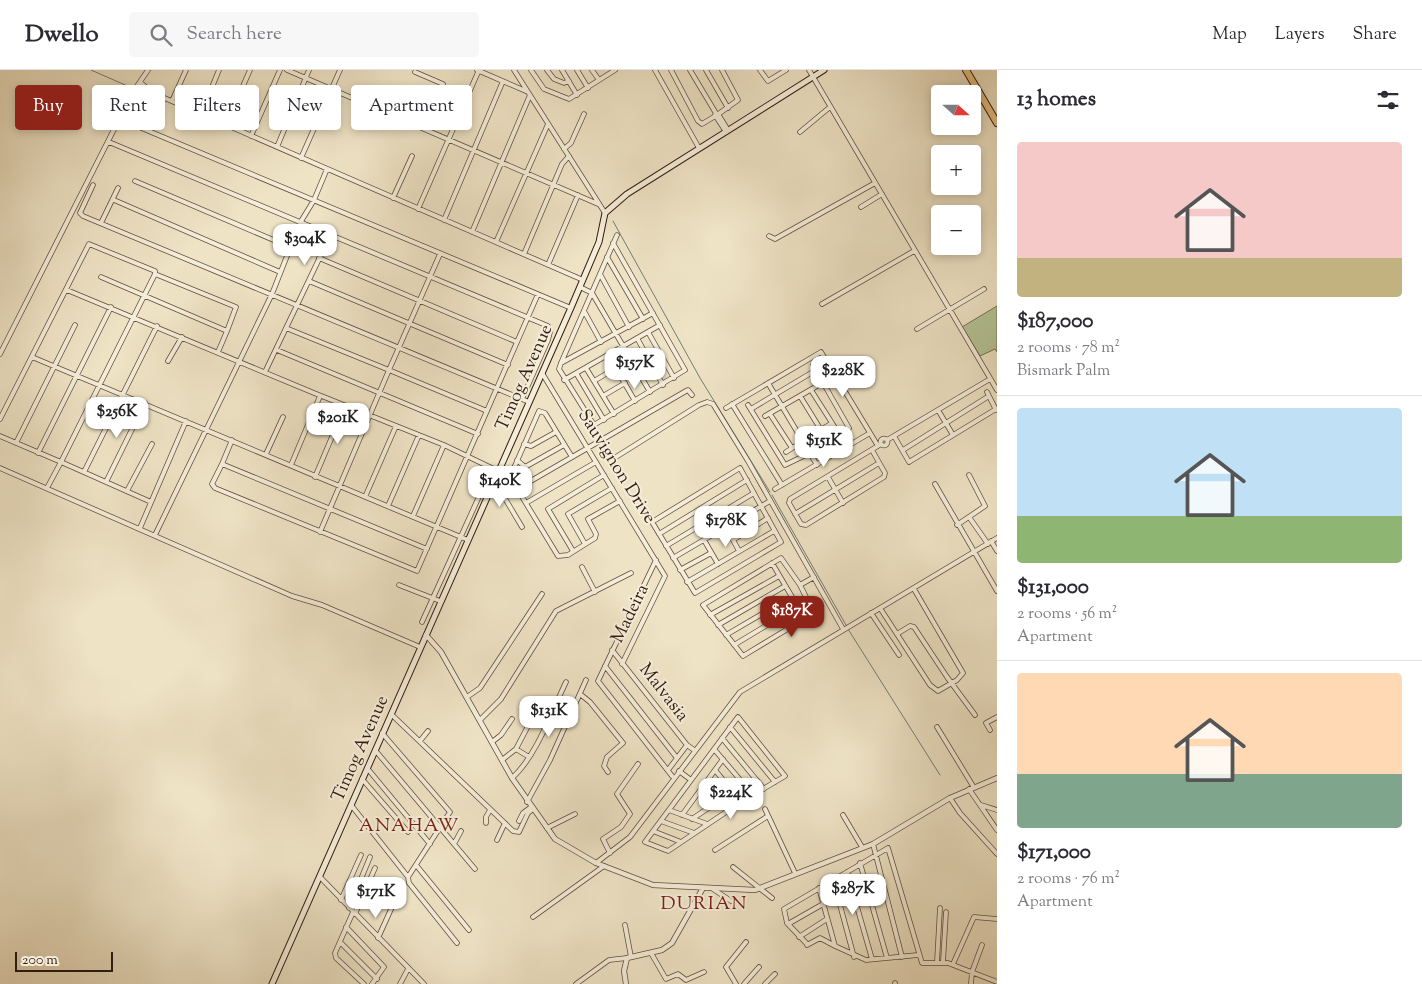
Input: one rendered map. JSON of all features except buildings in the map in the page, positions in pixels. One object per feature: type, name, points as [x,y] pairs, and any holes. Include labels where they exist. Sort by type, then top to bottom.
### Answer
[{"type":"highway","points":[[966,70],[997,123]]},
{"type":"highway","points":[[970,70],[997,115]]},
{"type":"main road","points":[[605,213],[627,194],[824,70]]},
{"type":"main road","name":"Timog Avenue","points":[[272,984],[571,308],[598,242],[605,213]]},
{"type":"street","points":[[148,70],[140,83],[153,93],[175,102]]},
{"type":"street","points":[[172,101],[186,70]]},
{"type":"street","points":[[213,85],[219,70]]},
{"type":"street","points":[[243,85],[250,70]]},
{"type":"street","points":[[252,136],[280,70]]},
{"type":"street","points":[[288,70],[321,85]]},
{"type":"street","points":[[276,147],[310,70]]},
{"type":"street","points":[[334,85],[340,70]]},
{"type":"street","points":[[418,208],[478,70],[529,93]]},
{"type":"street","points":[[514,70],[548,124],[567,147],[569,156],[605,213]]},
{"type":"street","points":[[547,70],[556,80],[564,83],[569,81]]},
{"type":"street","points":[[562,70],[577,95]]},
{"type":"street","points":[[577,70],[588,88]]},
{"type":"street","points":[[592,70],[599,80]]},
{"type":"street","points":[[532,71],[544,89],[567,99],[577,95],[609,72],[615,70]]},
{"type":"street","points":[[655,70],[699,148]]},
{"type":"street","points":[[671,70],[700,123],[704,123],[728,108],[738,98],[722,70]]},
{"type":"street","points":[[690,70],[727,131]]},
{"type":"street","points":[[706,70],[728,108]]},
{"type":"street","points":[[762,71],[768,81],[786,70]]},
{"type":"street","points":[[809,70],[997,390]]},
{"type":"street","points":[[415,72],[443,85]]},
{"type":"street","points":[[444,220],[503,81]]},
{"type":"street","points":[[472,232],[529,93]]},
{"type":"street","points":[[800,132],[830,107]]},
{"type":"street","points":[[567,147],[584,114]]},
{"type":"street","points":[[496,242],[525,172],[548,124]]},
{"type":"street","points":[[0,354],[115,130]]},
{"type":"street","points":[[146,130],[571,308]]},
{"type":"street","points":[[238,130],[583,280]]},
{"type":"street","points":[[301,158],[314,130]]},
{"type":"street","points":[[426,130],[598,204]]},
{"type":"street","points":[[109,142],[548,326],[550,332],[522,399]]},
{"type":"street","points":[[393,198],[412,156]]},
{"type":"street","points":[[524,254],[562,164],[569,156]]},
{"type":"street","points":[[154,535],[272,294],[300,223],[314,200],[327,169]]},
{"type":"street","points":[[135,181],[290,247]]},
{"type":"street","points":[[769,236],[775,239],[875,183]]},
{"type":"street","points":[[93,186],[80,212],[84,216],[529,402]]},
{"type":"street","points":[[101,223],[114,200],[118,188]]},
{"type":"street","points":[[861,208],[882,194]]},
{"type":"street","points":[[548,265],[578,195]]},
{"type":"street","points":[[114,200],[280,272]]},
{"type":"street","points":[[265,372],[331,234]]},
{"type":"street","points":[[613,243],[685,370],[595,425],[592,424],[559,371],[561,363],[613,243],[617,235]]},
{"type":"street","points":[[0,419],[67,290],[88,244],[236,307],[218,352]]},
{"type":"street","points":[[822,304],[914,251]]},
{"type":"street","points":[[320,532],[440,254]]},
{"type":"street","points":[[607,257],[642,320]]},
{"type":"street","points":[[319,258],[517,342]]},
{"type":"street","points":[[47,488],[135,317],[155,274]]},
{"type":"street","points":[[600,274],[629,327]]},
{"type":"street","points":[[101,277],[227,331]]},
{"type":"street","points":[[308,281],[508,365]]},
{"type":"street","points":[[580,287],[592,293],[650,392]]},
{"type":"street","points":[[917,329],[984,289]]},
{"type":"street","points":[[67,290],[157,326],[320,396],[444,445],[498,471]]},
{"type":"street","points":[[232,440],[212,484],[213,487],[414,571],[418,570],[538,294]]},
{"type":"street","points":[[38,453],[111,307]]},
{"type":"street","points":[[584,310],[601,342]]},
{"type":"street","points":[[561,363],[654,313]]},
{"type":"street","points":[[16,443],[75,324]]},
{"type":"street","points":[[564,380],[660,325]]},
{"type":"street","points":[[84,472],[157,326]]},
{"type":"street","points":[[286,328],[487,411]]},
{"type":"street","points":[[648,332],[674,378]]},
{"type":"street","points":[[168,361],[182,337]]},
{"type":"street","points":[[636,338],[662,385]]},
{"type":"street","points":[[277,350],[478,434]]},
{"type":"street","points":[[726,408],[821,352],[870,433],[880,445]]},
{"type":"street","points":[[608,355],[635,401]]},
{"type":"street","points":[[32,356],[468,540]]},
{"type":"street","points":[[748,404],[785,465],[810,453],[848,430],[848,426],[813,365]]},
{"type":"street","points":[[586,368],[614,414]]},
{"type":"street","points":[[594,381],[616,368]]},
{"type":"street","points":[[751,409],[816,370]]},
{"type":"street","name":"Sauvignon Drive","points":[[542,373],[665,576]]},
{"type":"street","points":[[576,373],[604,420]]},
{"type":"street","points":[[872,450],[885,473],[884,477],[843,503],[804,525],[801,524],[789,503],[790,499],[880,445],[886,445],[887,440],[938,410],[991,380],[997,379]]},
{"type":"street","points":[[604,396],[625,383]]},
{"type":"street","points":[[768,383],[817,465]]},
{"type":"street","points":[[765,416],[817,386]]},
{"type":"street","points":[[517,489],[686,390],[692,394]]},
{"type":"street","points":[[811,390],[839,434]]},
{"type":"street","points":[[894,436],[910,462],[997,410],[988,394],[903,450]]},
{"type":"street","points":[[291,465],[320,396]]},
{"type":"street","points":[[800,396],[821,430]]},
{"type":"street","points":[[106,482],[144,403]]},
{"type":"street","points":[[616,457],[699,405],[710,403],[717,409],[770,499],[843,629]]},
{"type":"street","points":[[732,404],[782,485]]},
{"type":"street","points":[[315,477],[345,406]]},
{"type":"street","points":[[938,410],[953,435]]},
{"type":"street","points":[[572,457],[545,413],[541,411],[538,412],[510,477],[560,557],[573,552],[596,536],[588,519],[620,501]]},
{"type":"street","points":[[770,414],[792,448]]},
{"type":"street","points":[[266,454],[283,417]]},
{"type":"street","points":[[140,528],[186,421]]},
{"type":"street","points":[[786,452],[832,423]]},
{"type":"street","points":[[365,497],[396,426]]},
{"type":"street","points":[[524,444],[531,446],[556,432]]},
{"type":"street","points":[[775,489],[870,433]]},
{"type":"street","points":[[388,506],[419,435]]},
{"type":"street","points":[[0,436],[151,502]]},
{"type":"street","points":[[127,491],[152,444]]},
{"type":"street","points":[[413,516],[444,445]]},
{"type":"street","points":[[517,460],[525,467],[564,445]]},
{"type":"street","points":[[526,503],[596,462]]},
{"type":"street","points":[[795,514],[879,463]]},
{"type":"street","points":[[222,464],[426,549]]},
{"type":"street","points":[[0,468],[292,596],[322,605],[420,647]]},
{"type":"street","points":[[422,622],[492,468]]},
{"type":"street","points":[[740,468],[754,493],[780,542],[695,593],[652,522],[740,468]]},
{"type":"street","points":[[957,525],[985,505],[969,474]]},
{"type":"street","points":[[573,552],[548,509],[604,475]]},
{"type":"street","points":[[828,477],[843,503]]},
{"type":"street","points":[[494,480],[522,527]]},
{"type":"street","points":[[659,534],[747,480]]},
{"type":"street","points":[[935,484],[957,525],[997,591]]},
{"type":"street","points":[[585,544],[568,514],[612,488]]},
{"type":"street","points":[[666,546],[754,493]]},
{"type":"street","points":[[673,558],[770,499]]},
{"type":"street","points":[[969,517],[997,551]]},
{"type":"street","points":[[733,540],[768,518]]},
{"type":"street","points":[[726,527],[739,551]]},
{"type":"street","points":[[687,582],[774,531]]},
{"type":"street","points":[[596,863],[630,837],[694,750],[740,692],[997,538]]},
{"type":"street","points":[[704,540],[718,564]]},
{"type":"street","points":[[680,570],[711,553]]},
{"type":"street","points":[[781,558],[800,585],[814,610],[813,614],[745,656],[740,655],[704,608],[706,601],[781,558]]},
{"type":"street","points":[[656,560],[598,681],[672,776]]},
{"type":"street","points":[[772,563],[804,619]]},
{"type":"street","points":[[582,567],[594,592]]},
{"type":"street","points":[[480,720],[501,699],[553,614],[631,574]]},
{"type":"street","name":"Madeira","points":[[622,664],[665,576]]},
{"type":"street","points":[[710,615],[779,576]]},
{"type":"street","points":[[800,585],[814,577]]},
{"type":"street","points":[[399,586],[440,601]]},
{"type":"street","points":[[718,625],[786,586]]},
{"type":"street","points":[[880,608],[934,690],[938,691],[962,676],[962,673],[914,589]]},
{"type":"street","points":[[467,697],[478,690],[542,594]]},
{"type":"street","points":[[766,597],[778,618]]},
{"type":"street","points":[[734,645],[797,607]]},
{"type":"street","points":[[726,635],[772,608]]},
{"type":"street","points":[[871,613],[899,655]]},
{"type":"street","points":[[897,634],[908,626],[914,627],[975,715]]},
{"type":"street","points":[[426,635],[437,646],[512,778],[546,828],[567,848],[596,863],[654,885],[747,890],[760,888],[873,844],[950,798],[971,787],[997,778]]},
{"type":"street","name":"Malvasia","points":[[612,650],[687,746],[694,750]]},
{"type":"street","points":[[605,666],[677,758]]},
{"type":"street","points":[[527,802],[550,760],[586,680]]},
{"type":"street","points":[[512,778],[522,769],[529,757],[566,682]]},
{"type":"street","points":[[580,694],[590,702],[624,743],[605,760],[604,766],[608,772]]},
{"type":"street","points":[[502,760],[516,749],[539,705]]},
{"type":"street","points":[[391,714],[490,810],[518,833],[532,808]]},
{"type":"street","points":[[990,730],[986,723],[997,716]]},
{"type":"street","points":[[738,717],[786,776],[741,802],[668,851],[645,842],[730,728],[738,717]]},
{"type":"street","points":[[492,742],[501,735],[512,718]]},
{"type":"street","points":[[937,727],[997,830]]},
{"type":"street","points":[[730,728],[775,782]]},
{"type":"street","points":[[420,741],[428,731]]},
{"type":"street","points":[[382,733],[450,812],[408,877],[408,883],[457,943]]},
{"type":"street","points":[[722,738],[764,789]]},
{"type":"street","points":[[668,770],[687,746]]},
{"type":"street","points":[[516,749],[529,757]]},
{"type":"street","points":[[714,749],[753,795]]},
{"type":"street","points":[[375,750],[475,869]]},
{"type":"street","points":[[682,815],[723,759]]},
{"type":"street","points":[[610,853],[603,839],[620,826],[630,814],[617,794],[638,764]]},
{"type":"street","points":[[367,768],[430,844]]},
{"type":"street","points":[[715,770],[741,802]]},
{"type":"street","points":[[679,771],[691,780]]},
{"type":"street","points":[[362,779],[408,832]]},
{"type":"street","points":[[707,781],[730,809]]},
{"type":"street","points":[[462,792],[468,788]]},
{"type":"street","points":[[950,798],[960,813],[997,854]]},
{"type":"street","points":[[692,819],[722,799]]},
{"type":"street","points":[[981,804],[997,810]]},
{"type":"street","points":[[351,805],[408,877]]},
{"type":"street","points":[[519,821],[523,813],[532,808]]},
{"type":"street","points":[[765,809],[794,874]]},
{"type":"street","points":[[486,823],[486,817],[490,810]]},
{"type":"street","points":[[669,810],[707,824]]},
{"type":"street","points":[[546,828],[575,814]]},
{"type":"street","points":[[843,815],[862,847]]},
{"type":"street","points":[[715,850],[768,816]]},
{"type":"street","points":[[661,821],[694,834]]},
{"type":"street","points":[[497,840],[504,823]]},
{"type":"street","points":[[653,831],[681,842]]},
{"type":"street","points":[[454,844],[461,832]]},
{"type":"street","points":[[873,844],[902,957]]},
{"type":"street","points":[[918,955],[866,960],[854,956],[820,938],[807,945],[788,924],[784,909],[875,854],[889,848],[918,955],[924,964],[937,962],[953,964],[997,982]]},
{"type":"street","points":[[341,900],[361,855]]},
{"type":"street","points":[[349,908],[370,857]]},
{"type":"street","points":[[860,863],[887,958]]},
{"type":"street","points":[[416,865],[469,930]]},
{"type":"street","points":[[533,917],[604,866]]},
{"type":"street","points":[[733,867],[772,898]]},
{"type":"street","points":[[364,984],[336,958],[335,954],[375,868]]},
{"type":"street","points":[[847,872],[872,959]]},
{"type":"street","points":[[320,877],[424,984]]},
{"type":"street","points":[[833,880],[854,956]]},
{"type":"street","points":[[576,984],[609,960],[651,953],[662,950],[672,943],[703,888]]},
{"type":"street","points":[[819,888],[835,946]]},
{"type":"street","points":[[713,889],[731,901]]},
{"type":"street","points":[[788,924],[823,904]]},
{"type":"street","points":[[378,938],[392,906]]},
{"type":"street","points":[[937,962],[940,908]]},
{"type":"street","points":[[943,962],[946,912]]},
{"type":"street","points":[[953,964],[974,917],[997,919]]},
{"type":"street","points":[[799,937],[827,919]]},
{"type":"street","points":[[625,925],[629,958],[624,971],[626,984]]},
{"type":"street","points":[[346,928],[383,965],[384,971],[372,984]]},
{"type":"street","points":[[340,942],[377,979]]},
{"type":"street","points":[[736,984],[726,966],[746,942]]},
{"type":"street","points":[[971,984],[972,972],[982,945]]},
{"type":"street","points":[[651,953],[666,979],[678,974],[686,980],[704,972]]},
{"type":"street","points":[[744,984],[759,967]]},
{"type":"street","points":[[400,984],[408,969]]},
{"type":"street","points":[[765,984],[775,974]]},
{"type":"green space","points":[[997,306],[997,352],[995,349],[980,356],[962,327]]},
{"type":"waterway","points":[[91,70],[125,85]]},
{"type":"waterway","points":[[613,221],[700,378],[770,492]]},
{"type":"waterway","points":[[772,495],[846,625]]},
{"type":"waterway","points":[[848,629],[940,775]]},
{"type":"district","name":"ANAHAW","points":[[409,826]]},
{"type":"district","name":"DURIAN","points":[[704,904]]}]
